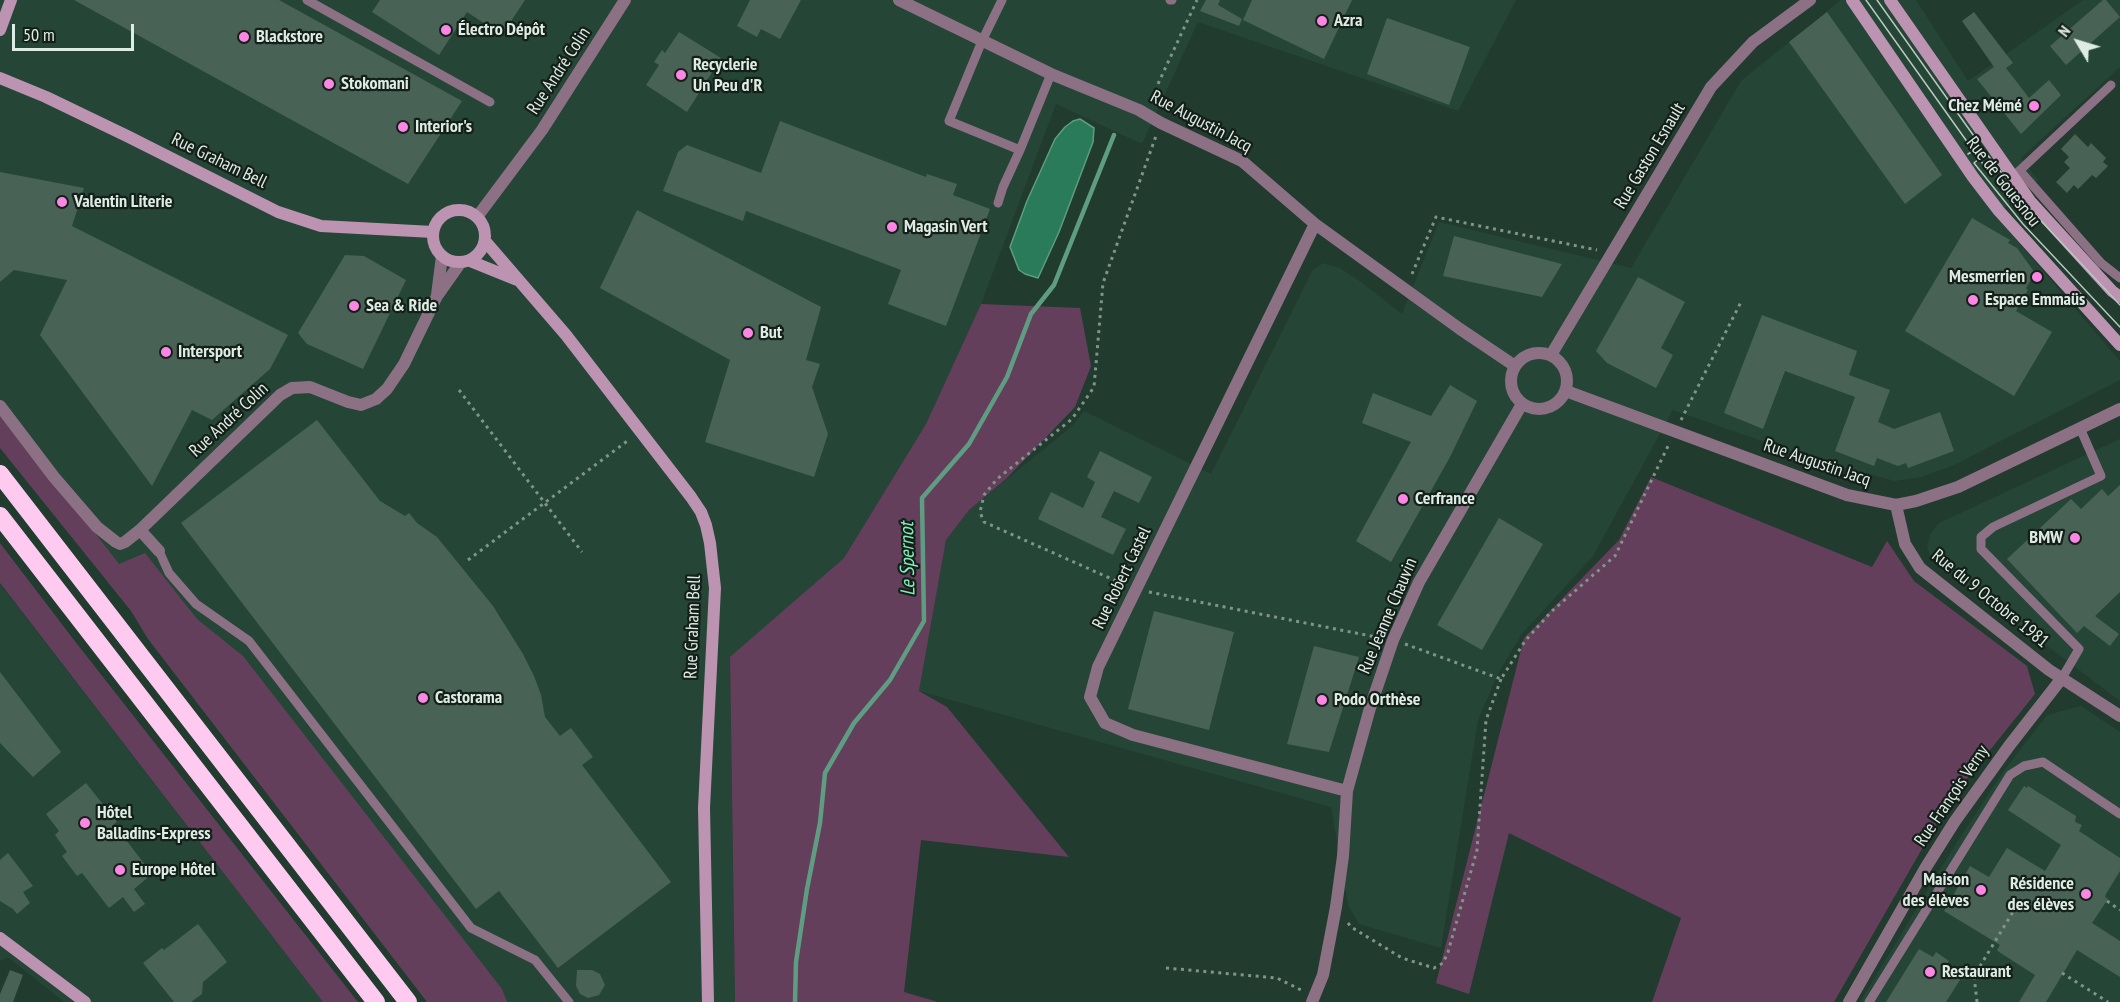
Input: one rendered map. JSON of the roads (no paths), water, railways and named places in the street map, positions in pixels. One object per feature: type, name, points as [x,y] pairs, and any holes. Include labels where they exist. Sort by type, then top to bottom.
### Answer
[{"type":"highway","points":[[0,474],[408,1002]]},
{"type":"highway","points":[[0,516],[376,1002]]},
{"type":"street","points":[[0,30],[11,0]]},
{"type":"street","name":"Rue André Colin","points":[[477,217],[542,129],[625,0]]},
{"type":"street","name":"Rue Augustin Jacq","points":[[899,0],[1051,74],[1139,110],[1161,123],[1242,161],[1315,224],[1515,366]]},
{"type":"street","name":"Rue Gaston Esnault","points":[[1551,355],[1711,87],[1752,42],[1810,0]]},
{"type":"street","name":"Rue de Gouesnou","points":[[1852,0],[1999,211],[2120,345]]},
{"type":"street","name":"Rue de Gouesnou","points":[[1890,0],[2017,174],[2030,201],[2120,297]]},
{"type":"street","name":"Rue Graham Bell","points":[[0,78],[129,137],[278,212],[321,226],[433,232]]},
{"type":"street","points":[[455,210],[471,212],[477,217],[483,224],[485,241],[477,256],[465,262],[448,260],[442,256],[437,249],[433,232],[440,218],[455,210]]},
{"type":"street","name":"Rue Robert Castel","points":[[1315,224],[1098,668],[1089,697],[1106,723],[1132,735],[1347,791]]},
{"type":"street","name":"Rue Graham Bell","points":[[485,241],[566,335],[701,512],[706,525],[714,567],[715,588],[704,808],[708,1002]]},
{"type":"street","name":"Rue André Colin","points":[[436,296],[442,256]]},
{"type":"street","name":"Rue André Colin","points":[[0,406],[54,477],[97,527],[120,544],[140,530],[280,395],[292,388],[318,389],[355,404],[369,403],[376,399],[398,375],[436,296],[465,262]]},
{"type":"street","name":"Rue Graham Bell","points":[[465,262],[521,282]]},
{"type":"street","points":[[1531,354],[1551,355],[1560,361],[1566,370],[1568,380],[1566,391],[1559,402],[1548,409],[1534,410],[1522,404],[1515,397],[1511,387],[1511,376],[1515,366],[1531,354]]},
{"type":"street","name":"Rue Augustin Jacq","points":[[1566,391],[1847,495],[1896,505],[1958,487],[2120,409]]},
{"type":"street","name":"Rue Jeanne Chauvin","points":[[1314,999],[1323,975],[1336,907],[1343,856],[1347,791],[1370,708],[1393,640],[1419,582],[1522,404]]},
{"type":"street","name":"Rue du 9 Octobre 1981","points":[[1896,505],[1905,544],[1920,568],[2062,678]]},
{"type":"street","points":[[140,530],[159,551]]},
{"type":"street","points":[[2062,678],[2120,716]]},
{"type":"street","name":"Rue François Verny","points":[[1849,1002],[1955,821],[2062,678]]},
{"type":"street","points":[[0,938],[85,1002]]},
{"type":"lane","points":[[307,0],[490,102]]},
{"type":"lane","points":[[1002,0],[982,41],[950,121],[1020,150]]},
{"type":"lane","points":[[998,203],[1051,74]]},
{"type":"lane","points":[[2111,85],[2017,174],[2100,263],[2120,278]]},
{"type":"lane","points":[[2062,678],[2079,650],[1982,549],[1981,537],[1993,527],[2101,476],[2080,428]]},
{"type":"lane","points":[[159,551],[169,573],[196,604],[249,641],[471,928],[535,960],[569,1002]]},
{"type":"lane","points":[[1869,1002],[2010,775],[2024,766],[2043,762],[2120,814]]},
{"type":"waterway","name":"Le Spernot","points":[[795,1002],[796,962],[820,823],[825,773],[854,723],[890,680],[924,621],[922,498],[969,444],[1007,377],[1031,314],[1054,285],[1114,135]]},
{"type":"tram line","points":[[1866,0],[1983,164]]},
{"type":"tram line","points":[[1877,0],[1981,146],[1968,154]]},
{"type":"tram line","points":[[2120,305],[2031,210],[1986,153],[1974,163],[2023,224],[2120,327]]},
{"type":"place","name":"Azra","points":[[1322,21]]},
{"type":"place","name":"Électro Dépôt","points":[[446,30]]},
{"type":"place","name":"Blackstore","points":[[244,37]]},
{"type":"place","name":"Recyclerie Un Peu d'R","points":[[681,75]]},
{"type":"place","name":"Stokomani","points":[[329,84]]},
{"type":"place","name":"Chez Mémé","points":[[2034,106]]},
{"type":"place","name":"Interior's","points":[[403,127]]},
{"type":"place","name":"Valentin Literie","points":[[62,202]]},
{"type":"place","name":"Magasin Vert","points":[[892,227]]},
{"type":"place","name":"Mesmerrien","points":[[2037,277]]},
{"type":"place","name":"Espace Emmaüs","points":[[1973,300]]},
{"type":"place","name":"Sea & Ride","points":[[354,306]]},
{"type":"place","name":"But","points":[[748,333]]},
{"type":"place","name":"Intersport","points":[[166,352]]},
{"type":"place","name":"Cerfrance","points":[[1403,499]]},
{"type":"place","name":"BMW","points":[[2075,538]]},
{"type":"place","name":"Castorama","points":[[423,698]]},
{"type":"place","name":"Podo Orthèse","points":[[1322,700]]},
{"type":"place","name":"Hôtel Balladins-Express","points":[[85,823]]},
{"type":"place","name":"Europe Hôtel","points":[[120,870]]},
{"type":"place","name":"Maison des élèves","points":[[1981,890]]},
{"type":"place","name":"Résidence des élèves","points":[[2086,894]]},
{"type":"place","name":"Restaurant","points":[[1930,972]]}]
